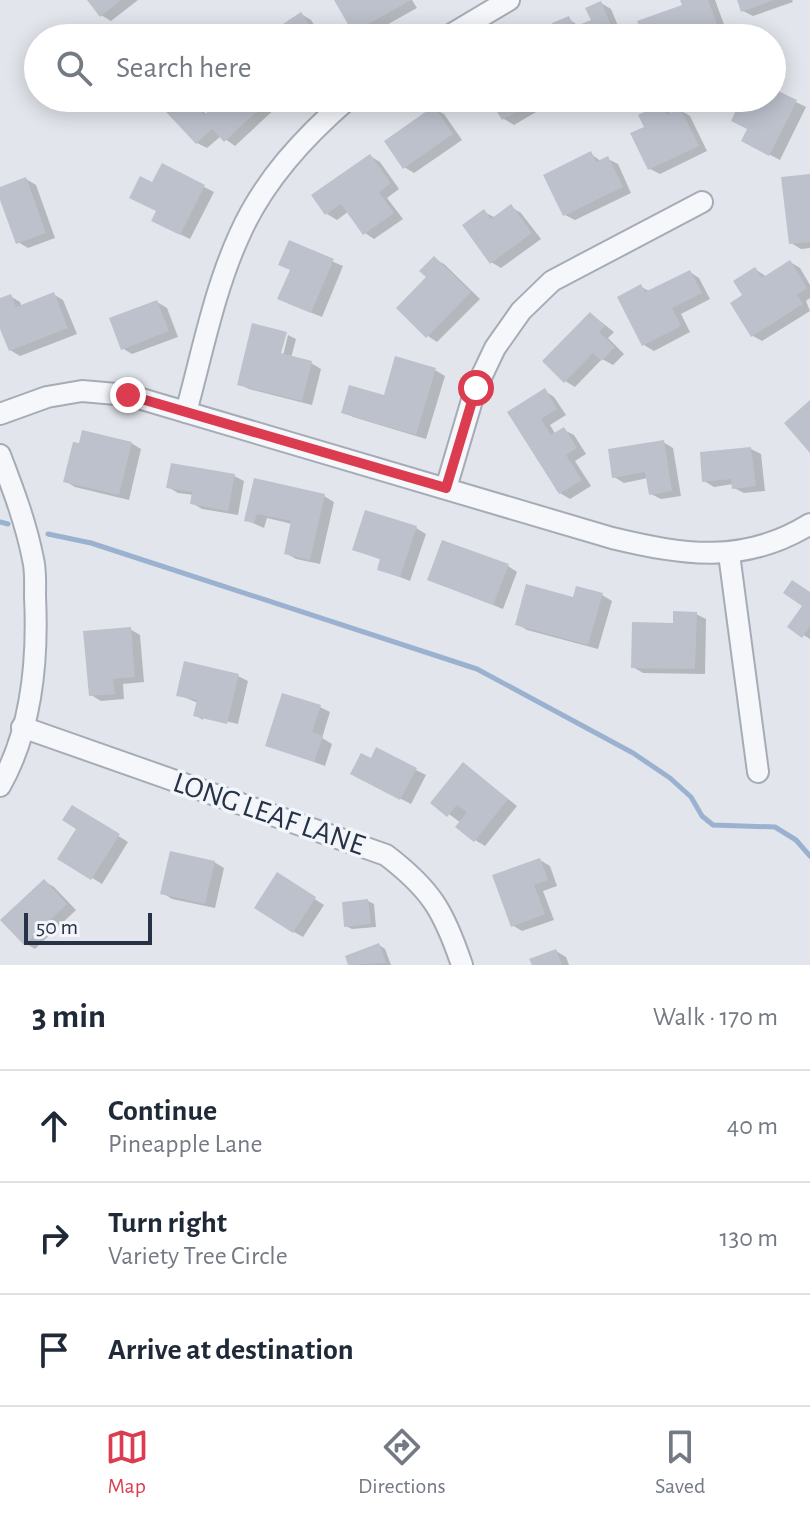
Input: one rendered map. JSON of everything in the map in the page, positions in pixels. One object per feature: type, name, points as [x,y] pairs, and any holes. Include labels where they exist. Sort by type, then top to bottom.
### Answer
[{"type":"street","points":[[469,24],[509,0]]},
{"type":"street","points":[[186,412],[220,286],[239,236],[285,161],[332,112]]},
{"type":"street","points":[[446,488],[475,390],[495,348],[521,311],[552,281],[702,202]]},
{"type":"street","points":[[0,414],[47,397],[82,391],[128,395],[612,538],[671,552],[729,554],[768,543],[810,524]]},
{"type":"street","points":[[0,455],[22,515],[34,562],[36,621],[34,677],[22,727],[0,786]]},
{"type":"street","points":[[729,554],[758,772]]},
{"type":"street","name":"LONG LEAF LANE","points":[[22,727],[386,855],[411,874],[431,896],[446,919],[462,965]]},
{"type":"building","points":[[87,0],[121,0],[100,17]]},
{"type":"building","points":[[334,0],[411,0],[369,24],[348,24]]},
{"type":"building","points":[[680,0],[708,0],[717,24],[638,24],[637,21],[682,5]]},
{"type":"building","points":[[737,0],[774,0],[741,12]]},
{"type":"building","points":[[601,1],[610,24],[581,24],[591,20],[585,8]]},
{"type":"building","points":[[301,12],[309,24],[283,24]]},
{"type":"building","points":[[569,16],[573,24],[552,24],[552,23]]},
{"type":"building","points":[[786,95],[797,100],[769,156],[741,141],[747,129],[731,121],[735,112],[786,112]]},
{"type":"building","points":[[166,112],[201,112],[204,115],[207,112],[256,112],[224,142],[212,129],[196,144]]},
{"type":"building","points":[[425,112],[438,112],[453,134],[403,169],[384,141]]},
{"type":"building","points":[[497,112],[516,112],[502,120]]},
{"type":"building","points":[[645,112],[666,112],[667,115],[682,112],[699,146],[648,170],[630,133],[644,127],[638,115]]},
{"type":"building","points":[[591,151],[596,162],[608,156],[623,187],[563,216],[543,175]]},
{"type":"building","points":[[370,154],[391,183],[379,192],[394,213],[363,235],[341,204],[325,215],[311,195]]},
{"type":"building","points":[[162,163],[205,185],[180,235],[151,221],[156,211],[129,198],[140,176],[152,182]]},
{"type":"building","points":[[810,174],[810,242],[789,244],[781,177]]},
{"type":"building","points":[[26,177],[46,233],[16,244],[0,200],[0,187]]},
{"type":"building","points":[[511,204],[532,233],[490,264],[462,225],[484,209],[491,219]]},
{"type":"building","points":[[289,240],[334,259],[311,313],[277,299],[290,270],[278,265]]},
{"type":"building","points":[[434,256],[471,292],[426,338],[396,308],[426,277],[419,271]]},
{"type":"building","points":[[790,260],[807,288],[797,295],[803,304],[751,337],[730,303],[742,295],[733,281],[755,267],[762,278]]},
{"type":"building","points":[[690,270],[702,293],[672,308],[681,326],[642,346],[617,297],[641,284],[645,292]]},
{"type":"building","points":[[54,292],[68,328],[9,351],[0,329],[0,298],[11,294],[16,307]]},
{"type":"building","points":[[157,300],[169,331],[121,350],[109,318]]},
{"type":"building","points":[[590,312],[605,326],[599,332],[615,347],[601,361],[593,353],[564,383],[542,361]]},
{"type":"building","points":[[252,323],[287,332],[281,353],[312,361],[302,401],[237,385]]},
{"type":"building","points":[[395,356],[436,368],[416,435],[341,413],[349,385],[384,395]]},
{"type":"building","points":[[545,388],[557,409],[541,419],[551,435],[564,427],[577,448],[566,455],[582,480],[559,494],[507,412]]},
{"type":"building","points":[[810,400],[810,453],[784,423]]},
{"type":"building","points":[[82,430],[132,442],[119,495],[63,482],[73,442],[79,443]]},
{"type":"building","points":[[664,440],[672,491],[649,495],[645,472],[612,478],[608,449]]},
{"type":"building","points":[[751,447],[756,486],[732,489],[731,479],[702,482],[700,452]]},
{"type":"building","points":[[171,463],[235,474],[228,511],[190,504],[192,492],[166,488]]},
{"type":"building","points":[[254,478],[325,494],[310,560],[284,554],[291,521],[257,514],[254,523],[244,521]]},
{"type":"building","points":[[365,510],[417,526],[400,577],[377,570],[380,559],[352,550]]},
{"type":"building","points":[[442,540],[509,564],[493,605],[427,580]]},
{"type":"building","points":[[792,580],[810,592],[810,626],[802,638],[787,627],[802,606],[783,593]]},
{"type":"building","points":[[526,584],[573,597],[576,586],[603,593],[588,645],[515,625]]},
{"type":"building","points":[[673,611],[697,612],[695,669],[631,668],[632,622],[673,623]]},
{"type":"building","points":[[131,627],[135,677],[113,679],[115,694],[89,696],[83,631]]},
{"type":"building","points":[[184,661],[239,674],[227,724],[193,716],[197,700],[176,696]]},
{"type":"building","points":[[282,693],[321,705],[312,732],[323,736],[314,762],[265,746]]},
{"type":"building","points":[[376,747],[417,768],[400,800],[350,774],[361,753],[371,758]]},
{"type":"building","points":[[463,762],[508,799],[474,842],[455,827],[467,812],[457,805],[447,817],[430,803]]},
{"type":"building","points":[[72,805],[120,834],[91,880],[57,859],[76,829],[62,820]]},
{"type":"building","points":[[170,851],[215,861],[205,904],[160,894]]},
{"type":"building","points":[[540,858],[548,880],[534,885],[545,914],[511,927],[492,875]]},
{"type":"building","points":[[277,872],[316,897],[293,933],[254,908]]},
{"type":"building","points":[[44,879],[67,904],[24,945],[0,920]]},
{"type":"building","points":[[368,899],[371,924],[344,927],[342,902]]},
{"type":"building","points":[[379,943],[386,963],[348,965],[345,956]]},
{"type":"building","points":[[556,949],[562,965],[532,965],[529,959]]},
{"type":"waterway","points":[[0,522],[8,524]]},
{"type":"waterway","points":[[48,534],[91,543],[477,669],[633,753],[670,778],[691,797],[702,816],[713,825],[775,827],[796,840],[810,856]]},
{"type":"route","points":[[128,395],[446,488],[476,388]]}]
